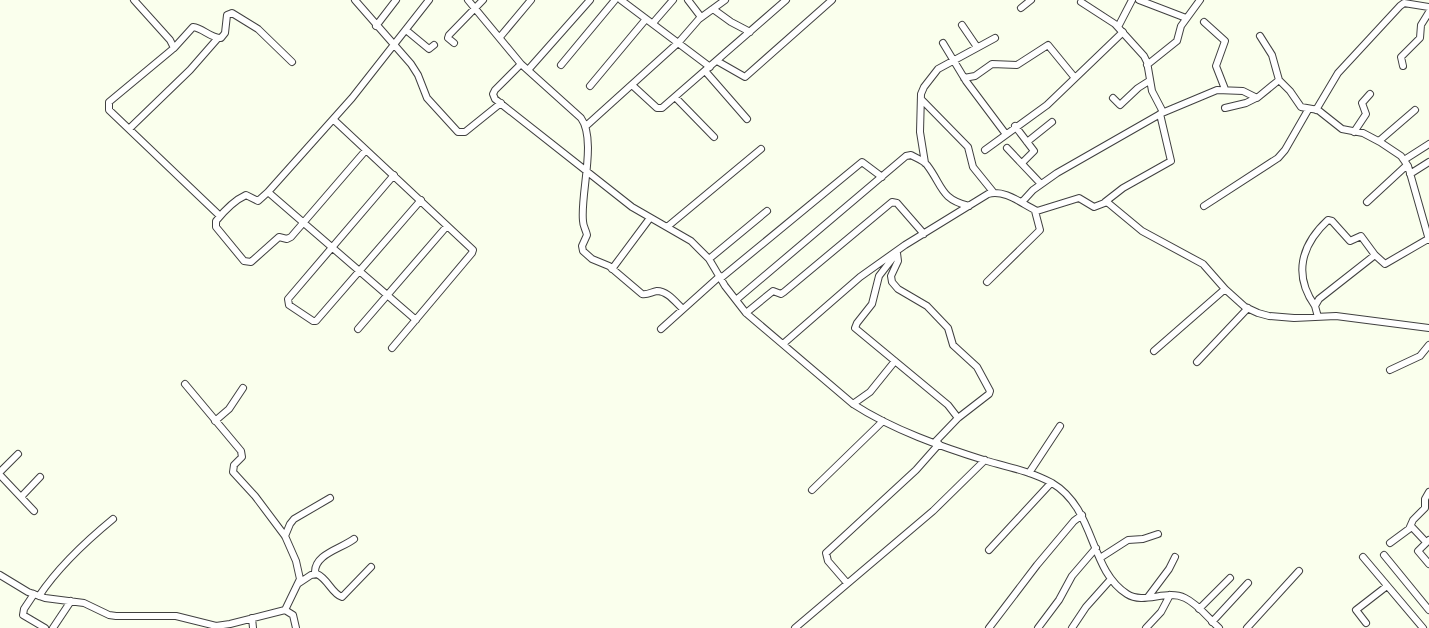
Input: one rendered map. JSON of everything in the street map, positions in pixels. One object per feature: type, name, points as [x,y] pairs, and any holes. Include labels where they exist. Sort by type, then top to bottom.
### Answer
[{"type":"street","points":[[134,0],[170,40],[174,48]]},
{"type":"street","points":[[355,0],[416,70],[429,101],[458,132],[462,133],[472,127],[501,103]]},
{"type":"street","points":[[376,26],[396,0]]},
{"type":"street","points":[[366,150],[289,238],[279,237],[248,263],[216,227],[216,221],[220,216],[244,196],[258,201],[268,192],[334,120],[429,0]]},
{"type":"street","points":[[468,0],[521,64],[581,118],[586,126],[583,220],[587,235],[582,246],[583,251],[612,269],[642,294],[662,292],[683,309]]},
{"type":"street","points":[[454,43],[448,37],[483,0]]},
{"type":"street","points":[[500,37],[531,0]]},
{"type":"street","points":[[528,70],[590,0]]},
{"type":"street","points":[[561,65],[615,0]]},
{"type":"street","points":[[621,0],[630,3],[646,19],[679,42],[708,70],[747,119]]},
{"type":"street","points":[[653,23],[673,0]]},
{"type":"street","points":[[688,0],[701,17]]},
{"type":"street","points":[[586,126],[679,42],[701,17],[725,0]]},
{"type":"street","points":[[632,85],[659,110],[708,70],[786,0]]},
{"type":"street","points":[[717,61],[746,77],[832,0]]},
{"type":"street","points":[[1021,8],[1031,0]]},
{"type":"street","points":[[985,150],[1015,126],[1047,105],[1075,78],[1120,30],[1132,0]]},
{"type":"street","points":[[1139,0],[1186,18]]},
{"type":"street","points":[[1147,65],[1177,40],[1181,26],[1200,0]]},
{"type":"street","points":[[783,344],[860,277],[988,194],[994,193],[1022,202],[1035,211],[1079,198],[1094,207],[1171,160],[1162,113],[1152,91],[1144,56],[1120,30],[1081,2]]},
{"type":"street","points":[[1316,110],[1338,73],[1402,2],[1429,7]]},
{"type":"street","points":[[713,9],[750,32]]},
{"type":"street","points":[[1403,66],[1401,57],[1420,38],[1421,25],[1429,12]]},
{"type":"street","points":[[130,128],[225,33],[227,15],[232,13],[264,34],[292,62]]},
{"type":"street","points":[[590,86],[646,19]]},
{"type":"street","points":[[1204,22],[1225,41],[1216,66],[1225,89]]},
{"type":"street","points":[[962,25],[977,47]]},
{"type":"street","points":[[218,38],[193,27],[174,48],[110,102],[109,110],[220,216]]},
{"type":"street","points":[[406,30],[429,49],[434,45]]},
{"type":"street","points":[[1260,36],[1272,55],[1279,80],[1299,105],[1308,110],[1316,110],[1342,129],[1363,134],[1378,141],[1406,163],[1429,239],[1385,264],[1361,236],[1350,242],[1332,221],[1326,222],[1311,240],[1303,256],[1304,288],[1315,306],[1318,317]]},
{"type":"street","points":[[969,206],[956,203],[949,198],[925,163],[920,132],[921,99],[924,87],[938,69],[995,38]]},
{"type":"street","points":[[943,43],[964,78],[1005,134]]},
{"type":"street","points":[[964,78],[975,76],[992,64],[1017,65],[1048,45],[1075,78]]},
{"type":"street","points":[[521,64],[494,92],[493,96],[632,207],[691,241],[709,259],[746,313],[854,404],[883,421],[937,443],[1029,473],[1051,483],[1070,499],[1082,515],[1111,579],[1127,594],[1134,598],[1170,595],[1183,597],[1219,628]]},
{"type":"street","points":[[1225,108],[1246,104],[1279,80]]},
{"type":"street","points":[[1113,98],[1120,105],[1149,81]]},
{"type":"street","points":[[1022,202],[1041,184],[1162,113],[1218,90],[1243,91],[1256,98]]},
{"type":"street","points":[[1354,132],[1366,114],[1362,103],[1370,94]]},
{"type":"street","points":[[675,97],[714,137]]},
{"type":"street","points":[[921,99],[968,147],[975,169],[994,193]]},
{"type":"street","points":[[1204,206],[1278,158],[1308,110]]},
{"type":"street","points":[[1378,141],[1414,110]]},
{"type":"street","points":[[334,120],[472,249],[472,254],[392,348]]},
{"type":"street","points":[[1028,142],[1052,123]]},
{"type":"street","points":[[1015,126],[1034,151],[1022,163]]},
{"type":"street","points":[[1366,202],[1429,144]]},
{"type":"street","points":[[1007,148],[1041,184]]},
{"type":"street","points":[[667,227],[761,149]]},
{"type":"street","points":[[736,300],[909,155],[925,163]]},
{"type":"street","points":[[661,329],[720,277],[861,163],[865,162],[882,177]]},
{"type":"street","points":[[1410,174],[1429,162]]},
{"type":"street","points":[[394,175],[331,246],[288,299],[288,305],[316,321],[421,200]]},
{"type":"street","points":[[268,192],[416,320]]},
{"type":"street","points":[[746,313],[773,291],[781,294],[784,292],[892,202],[897,203],[924,234]]},
{"type":"street","points":[[1105,202],[1142,231],[1203,264],[1225,289],[1248,308],[1269,316],[1294,318],[1336,316],[1429,328]]},
{"type":"street","points":[[709,259],[767,211]]},
{"type":"street","points":[[987,282],[1040,230],[1035,211]]},
{"type":"street","points":[[612,269],[650,218]]},
{"type":"street","points":[[358,329],[447,226]]},
{"type":"street","points":[[898,251],[879,276],[872,304],[855,326],[857,331],[948,405],[958,418]]},
{"type":"street","points":[[847,584],[828,561],[826,553],[915,470],[958,418],[989,394],[989,389],[977,367],[953,345],[948,328],[927,306],[898,289],[893,283],[891,276],[898,261],[898,251]]},
{"type":"street","points":[[1315,306],[1319,298],[1375,255]]},
{"type":"street","points":[[1154,351],[1225,289]]},
{"type":"street","points":[[1197,362],[1248,308]]},
{"type":"street","points":[[1390,370],[1420,356],[1429,345]]},
{"type":"street","points":[[854,404],[870,392],[895,361]]},
{"type":"street","points":[[185,384],[242,454],[241,459],[233,467],[234,472],[255,496],[291,546],[299,571],[298,583],[285,610]]},
{"type":"street","points":[[215,421],[229,409],[243,388]]},
{"type":"street","points":[[812,490],[883,421]]},
{"type":"street","points":[[1029,473],[1059,426]]},
{"type":"street","points":[[18,454],[0,473],[34,511]]},
{"type":"street","points":[[795,628],[933,511],[985,460]]},
{"type":"street","points":[[21,497],[40,477]]},
{"type":"street","points":[[989,549],[1051,483]]},
{"type":"street","points":[[1390,543],[1411,526],[1413,520],[1425,508],[1425,500],[1429,492]]},
{"type":"street","points":[[285,537],[294,519],[330,498]]},
{"type":"street","points":[[989,628],[1074,521],[1082,515]]},
{"type":"street","points":[[45,628],[23,615],[24,609],[87,540],[113,519]]},
{"type":"street","points":[[1411,526],[1428,541],[1418,552],[1429,564]]},
{"type":"street","points":[[1100,558],[1123,542],[1158,534]]},
{"type":"street","points":[[315,573],[316,565],[321,559],[354,539]]},
{"type":"street","points":[[1038,628],[1059,600],[1072,576],[1096,548]]},
{"type":"street","points":[[1384,555],[1429,610]]},
{"type":"street","points":[[1148,597],[1175,557]]},
{"type":"street","points":[[1363,557],[1423,628]]},
{"type":"street","points":[[315,573],[325,579],[337,595],[342,597],[371,567]]},
{"type":"street","points":[[1247,628],[1299,571]]},
{"type":"street","points":[[298,583],[315,573]]},
{"type":"street","points":[[0,575],[36,595],[84,603],[109,615],[176,616],[216,626],[285,610],[293,615],[296,628]]},
{"type":"street","points":[[1199,609],[1230,578]]},
{"type":"street","points":[[1072,628],[1086,607],[1111,579]]},
{"type":"street","points":[[1212,622],[1248,583]]},
{"type":"street","points":[[1366,623],[1356,610],[1387,586]]},
{"type":"street","points":[[1146,628],[1161,612],[1170,595]]},
{"type":"street","points":[[53,628],[71,601]]},
{"type":"street","points":[[252,618],[253,628]]}]
